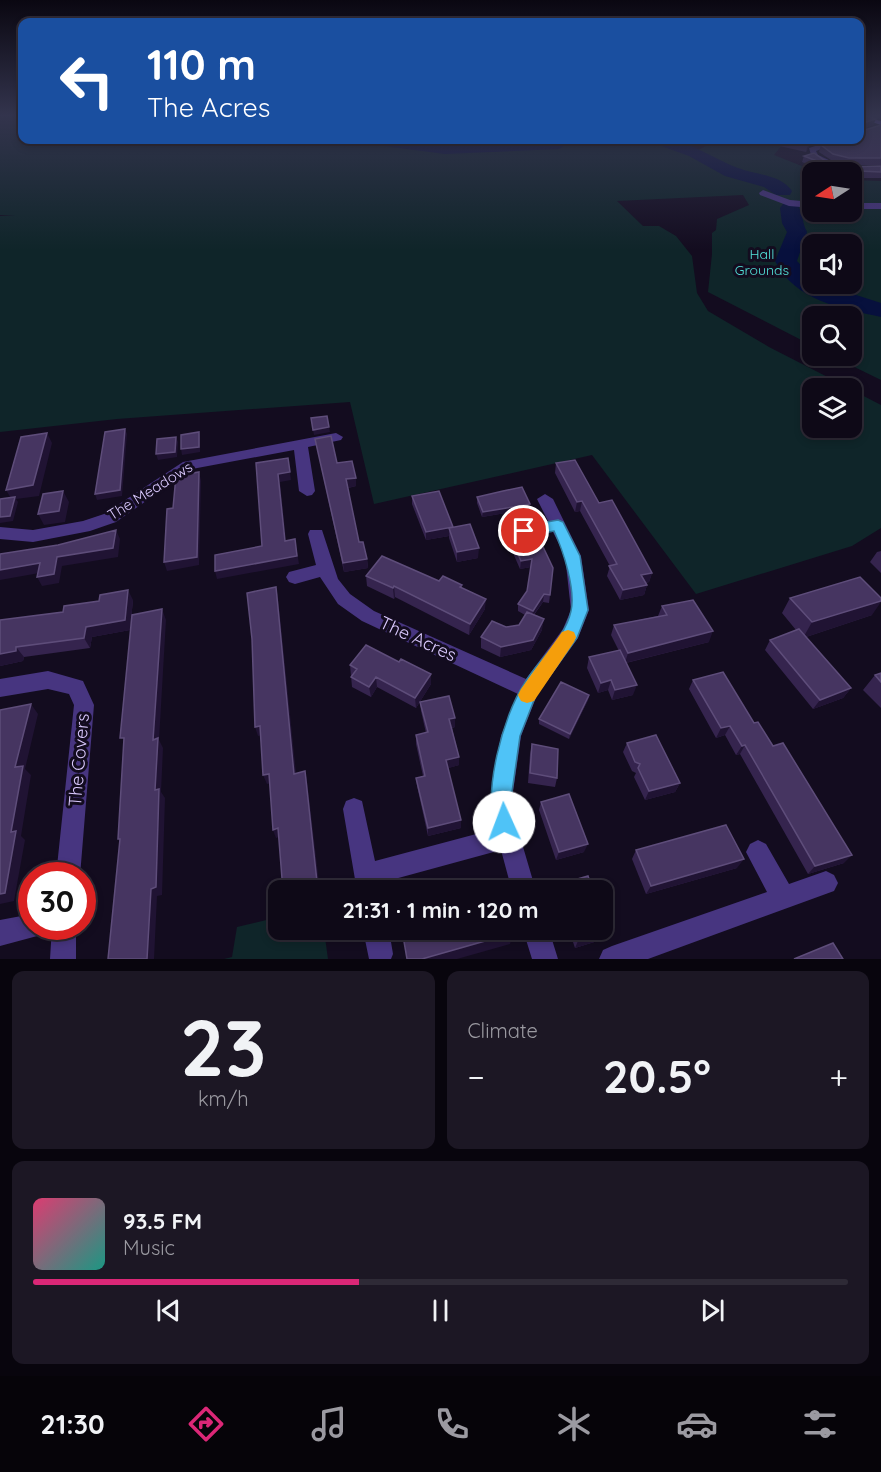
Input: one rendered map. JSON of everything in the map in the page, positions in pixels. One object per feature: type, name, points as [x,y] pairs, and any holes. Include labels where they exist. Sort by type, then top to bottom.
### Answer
[{"type":"street","points":[[763,193],[789,203],[802,204]]},
{"type":"street","points":[[862,206],[881,206]]},
{"type":"street","name":"The Meadows","points":[[0,533],[33,536],[84,527],[110,518],[188,465],[336,437]]},
{"type":"street","points":[[300,443],[307,491]]},
{"type":"street","points":[[521,880],[500,806],[511,736],[529,690],[571,633],[580,610],[573,556],[545,499]]},
{"type":"street","points":[[507,534],[558,525]]},
{"type":"street","name":"The Acres","points":[[316,534],[330,585],[347,603],[368,616],[529,690]]},
{"type":"street","points":[[295,577],[325,569]]},
{"type":"street","name":"The Covers","points":[[0,688],[48,680],[76,687],[84,705],[69,862]]},
{"type":"street","points":[[354,809],[367,880]]},
{"type":"street","points":[[377,880],[507,837]]},
{"type":"street","points":[[758,852],[784,898]]},
{"type":"street","points":[[612,959],[826,883]]},
{"type":"street","points":[[0,933],[18,929]]},
{"type":"street","points":[[63,959],[64,940]]},
{"type":"street","points":[[539,940],[545,959]]},
{"type":"green space","name":"Hall Grounds","points":[[0,161],[789,161],[802,166],[802,222],[862,222],[862,180],[881,181],[881,380],[852,366],[862,366],[862,306],[802,306],[802,340],[708,292],[712,233],[716,230],[717,219],[749,205],[743,195],[617,201],[643,226],[659,226],[676,236],[692,256],[697,293],[708,311],[802,364],[802,366],[829,378],[802,378],[802,438],[862,438],[862,395],[881,405],[881,528],[852,546],[696,594],[592,455],[374,504],[350,402],[117,419],[0,432],[0,216],[15,215],[0,215]]},
{"type":"green space","points":[[268,920],[268,940],[325,940],[328,959],[224,959],[232,957],[237,927]]},
{"type":"shaded area","points":[[786,207],[795,208],[802,222],[797,232],[784,225]]},
{"type":"building","points":[[881,166],[881,172],[862,171],[862,167]]},
{"type":"building","points":[[327,416],[329,427],[313,430],[311,418]]},
{"type":"building","points":[[125,429],[120,490],[95,494],[105,432]]},
{"type":"building","points":[[199,432],[199,447],[181,449],[181,435]]},
{"type":"building","points":[[47,433],[33,485],[6,490],[21,437]]},
{"type":"building","points":[[331,436],[337,463],[352,461],[356,478],[346,479],[359,542],[363,542],[367,559],[343,563],[315,439]]},
{"type":"building","points":[[176,437],[175,452],[156,454],[157,439]]},
{"type":"building","points":[[288,458],[290,472],[278,474],[285,541],[295,539],[297,556],[215,571],[215,555],[262,546],[256,463]]},
{"type":"building","points":[[575,460],[599,503],[612,500],[652,573],[641,575],[647,585],[623,590],[609,566],[617,564],[582,501],[577,502],[556,463]]},
{"type":"building","points":[[199,472],[197,557],[164,562],[167,509],[173,508],[176,476]]},
{"type":"building","points":[[522,487],[530,504],[483,512],[477,497]]},
{"type":"building","points":[[63,491],[59,511],[38,514],[43,494]]},
{"type":"building","points":[[439,491],[453,527],[426,532],[412,496]]},
{"type":"building","points":[[15,497],[10,516],[0,517],[0,499]]},
{"type":"building","points":[[470,524],[479,548],[457,552],[449,528]]},
{"type":"building","points":[[116,530],[113,548],[57,557],[54,574],[37,577],[40,563],[0,570],[0,554],[58,545]]},
{"type":"building","points":[[536,532],[553,568],[550,595],[544,594],[533,611],[518,604],[527,591],[532,559],[521,561],[514,545],[535,541]]},
{"type":"building","points":[[382,556],[439,581],[443,576],[486,599],[470,624],[394,586],[393,588],[366,576]]},
{"type":"building","points":[[860,577],[881,598],[881,601],[812,622],[790,598]]},
{"type":"building","points":[[276,587],[294,774],[305,771],[317,880],[282,880],[278,828],[273,830],[269,774],[263,775],[260,726],[255,727],[252,639],[247,593]]},
{"type":"building","points":[[128,590],[125,620],[86,627],[84,638],[16,647],[16,651],[0,654],[0,620],[63,612],[64,606],[99,601],[100,595]]},
{"type":"building","points":[[693,600],[713,631],[628,653],[614,625],[667,615],[662,606]]},
{"type":"building","points":[[162,609],[153,740],[158,738],[155,790],[159,789],[156,887],[151,889],[147,959],[108,959],[120,839],[118,839],[124,738],[120,738],[132,615]]},
{"type":"building","points":[[527,612],[544,619],[533,640],[501,647],[481,637],[492,621],[506,627],[519,625]]},
{"type":"building","points":[[799,629],[851,688],[820,700],[770,640]]},
{"type":"building","points":[[366,645],[399,662],[401,659],[431,674],[415,698],[376,677],[369,687],[351,677],[357,669],[350,665]]},
{"type":"building","points":[[620,650],[637,685],[615,690],[611,680],[601,683],[589,657]]},
{"type":"building","points":[[723,672],[754,723],[758,722],[773,746],[783,743],[852,855],[815,866],[745,745],[742,746],[730,726],[721,728],[693,680]]},
{"type":"building","points":[[881,673],[881,682],[875,675]]},
{"type":"building","points":[[561,682],[589,695],[570,734],[539,719]]},
{"type":"building","points":[[449,696],[455,718],[449,719],[459,757],[446,760],[461,820],[428,828],[416,778],[425,776],[416,735],[428,732],[420,702]]},
{"type":"building","points":[[31,704],[15,767],[23,766],[11,832],[16,831],[5,893],[0,894],[0,710]]},
{"type":"building","points":[[656,735],[680,783],[649,791],[638,768],[640,764],[635,762],[627,743]]},
{"type":"building","points":[[532,744],[558,749],[557,778],[530,773]]},
{"type":"building","points":[[569,794],[588,844],[559,852],[541,802]]},
{"type":"building","points":[[726,825],[744,859],[651,886],[636,850]]},
{"type":"building","points":[[588,876],[589,880],[574,880]]},
{"type":"building","points":[[404,940],[488,940],[422,959],[407,959]]},
{"type":"building","points":[[833,943],[843,959],[794,959]]},
{"type":"waterway","points":[[711,161],[731,172],[771,183],[783,191]]},
{"type":"waterway","points":[[790,208],[792,223],[797,232],[786,261],[792,272],[801,281],[827,294],[881,310]]},
{"type":"slow traffic","points":[[527,695],[568,637]]},
{"type":"route","points":[[504,822],[500,806],[511,736],[529,690],[571,633],[580,610],[573,556],[558,525],[524,531]]}]
